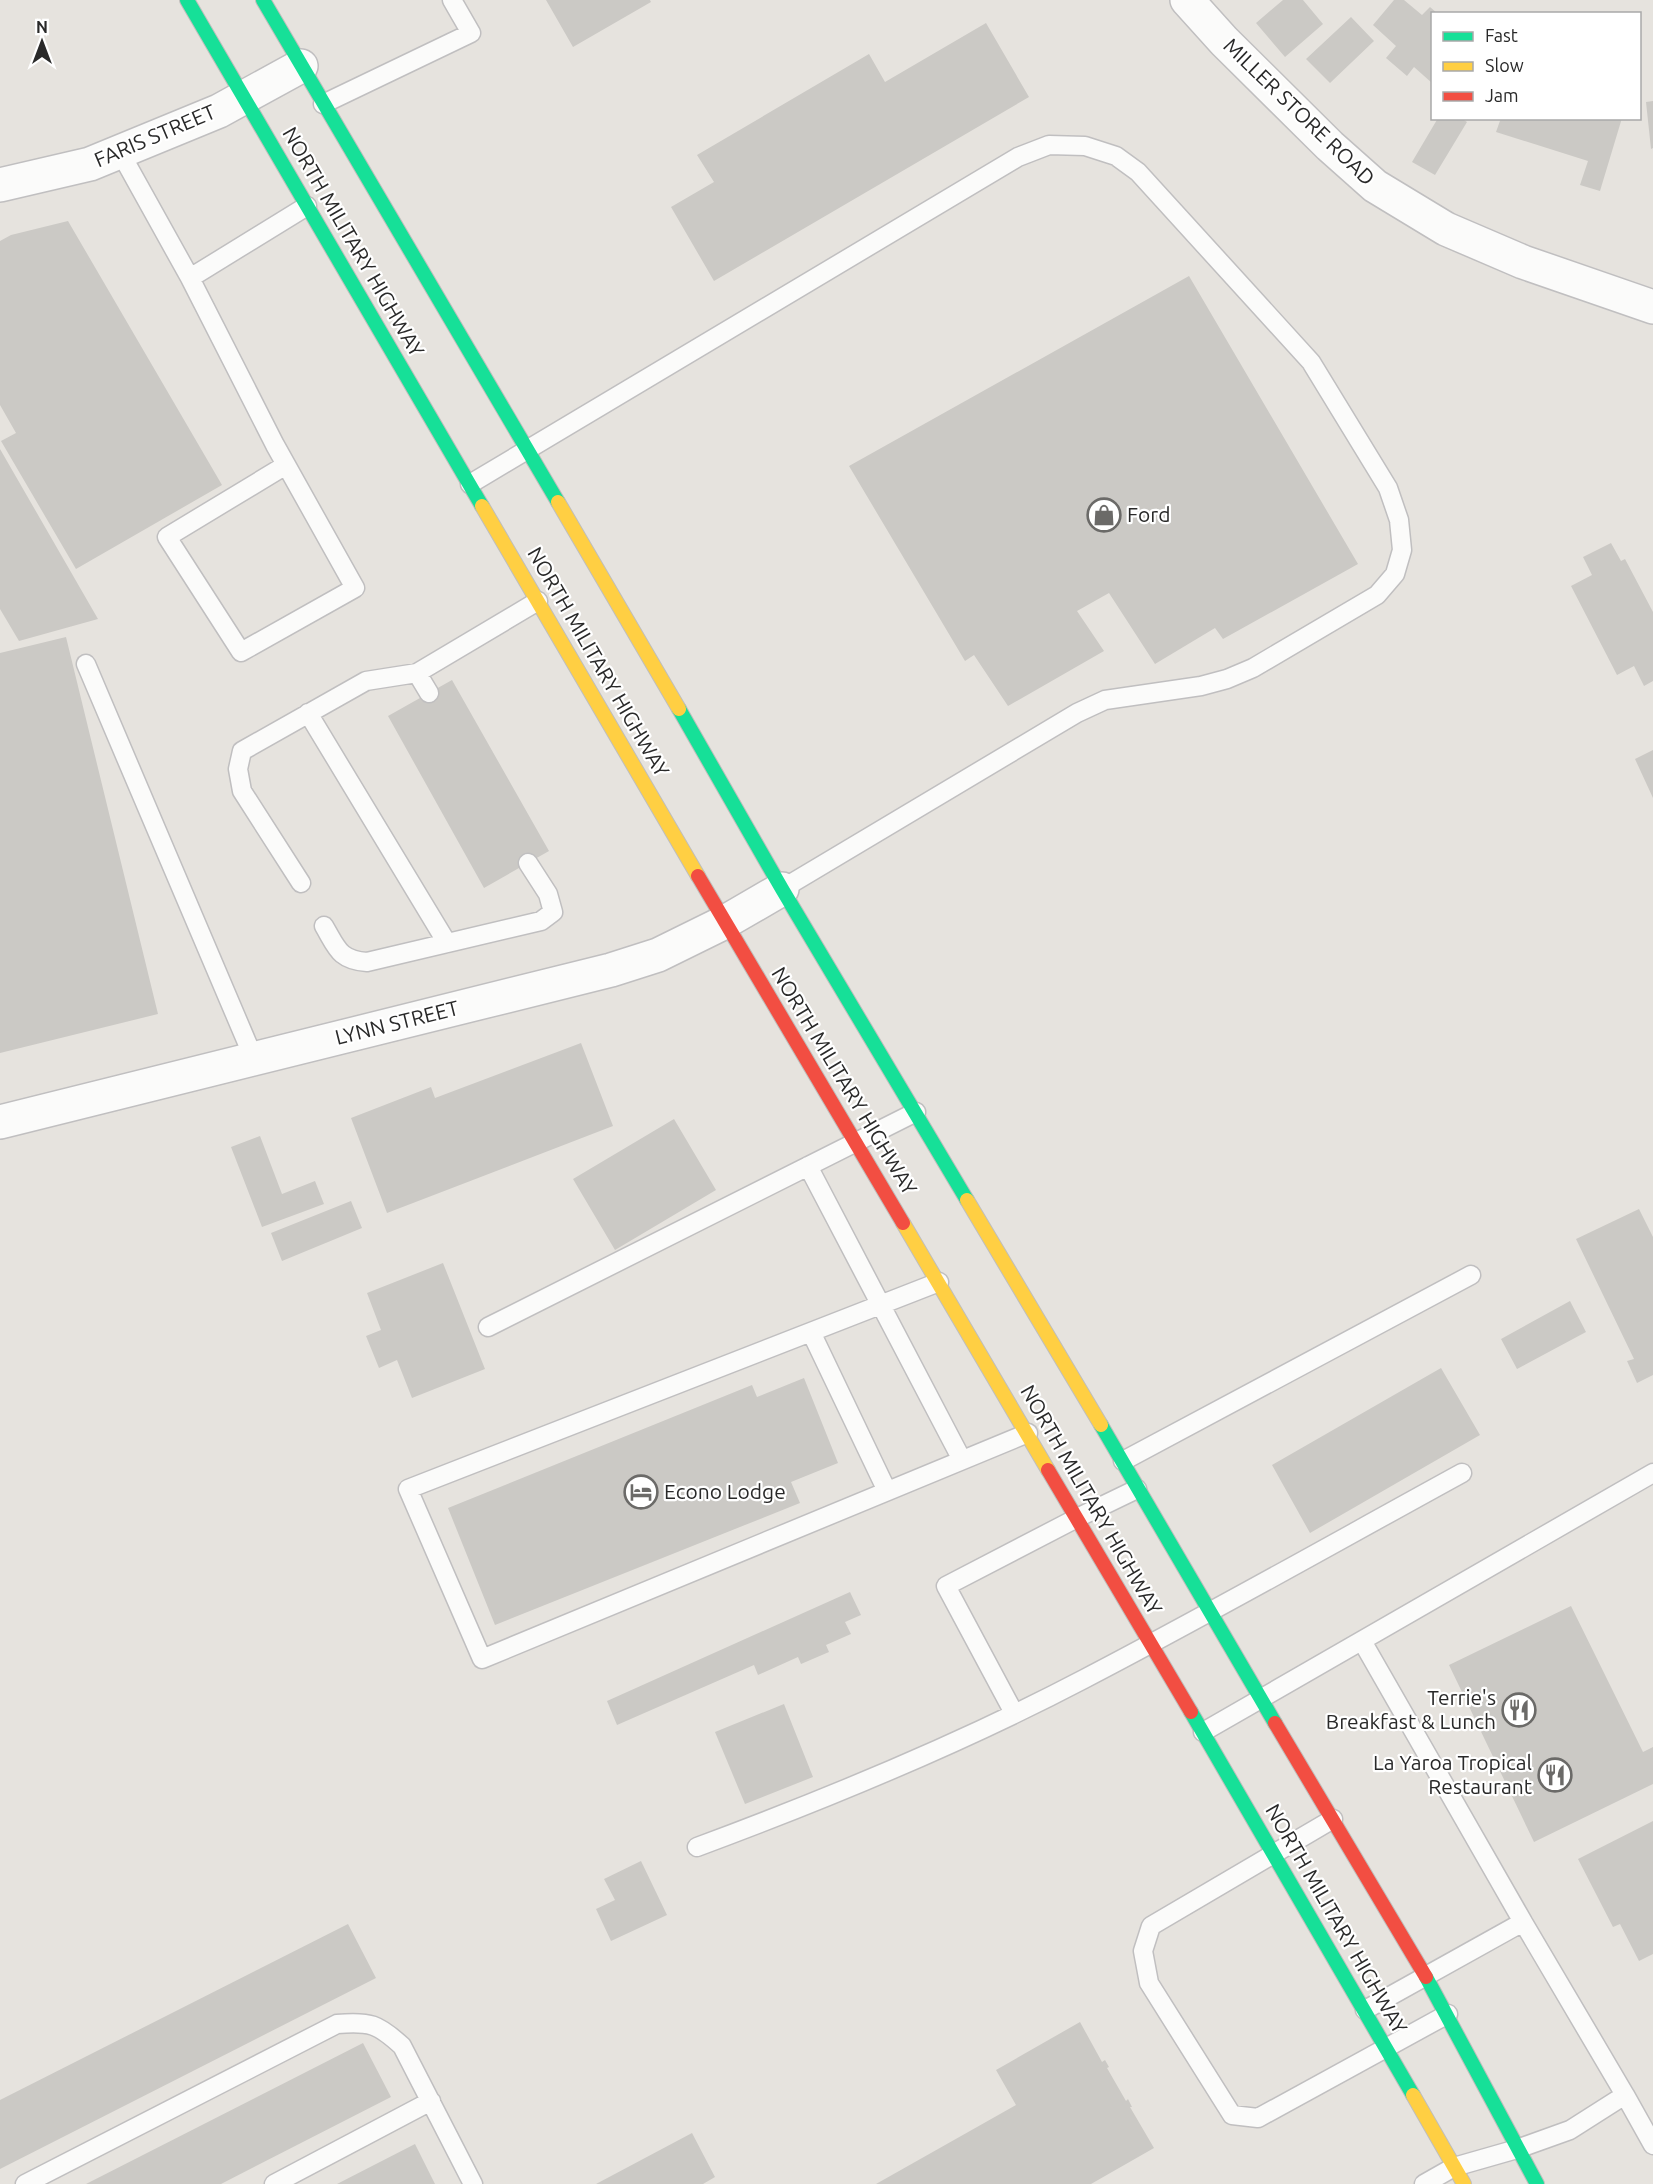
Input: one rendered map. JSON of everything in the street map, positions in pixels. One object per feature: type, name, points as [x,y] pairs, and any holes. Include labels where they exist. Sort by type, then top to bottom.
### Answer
[{"type":"main road","name":"NORTH MILITARY HIGHWAY","points":[[187,0],[725,922],[1151,1643],[1464,2184]]},
{"type":"main road","name":"NORTH MILITARY HIGHWAY","points":[[263,0],[672,697],[782,889],[1123,1461],[1137,1489],[1260,1699],[1426,1976],[1537,2184]]},
{"type":"street","name":"MILLER STORE ROAD","points":[[1187,0],[1257,74],[1330,146],[1375,186],[1446,229],[1512,257],[1653,307]]},
{"type":"street","name":"FARIS STREET","points":[[0,185],[90,164],[219,111],[301,66]]},
{"type":"street","name":"LYNN STREET","points":[[0,1122],[611,970],[658,955],[725,922],[782,889]]},
{"type":"lane","points":[[323,104],[471,33],[452,0]]},
{"type":"lane","points":[[470,484],[1018,157],[1049,146],[1085,146],[1116,156],[1138,172],[1311,363],[1388,488],[1399,520],[1402,550],[1395,574],[1377,595],[1253,668],[1227,679],[1201,686],[1105,700],[1077,713],[782,889]]},
{"type":"lane","points":[[120,152],[190,278],[286,465],[355,588],[241,652],[167,537],[286,465]]},
{"type":"lane","points":[[190,278],[307,206]]},
{"type":"lane","points":[[301,883],[243,791],[238,769],[242,751],[366,681],[417,673],[538,601]]},
{"type":"lane","points":[[86,664],[254,1059]]},
{"type":"lane","points":[[417,673],[429,693]]},
{"type":"lane","points":[[308,713],[447,943]]},
{"type":"lane","points":[[324,926],[341,956],[355,962],[367,962],[541,921],[553,912],[548,894],[528,863]]},
{"type":"lane","points":[[488,1327],[916,1112]]},
{"type":"lane","points":[[808,1166],[962,1460]]},
{"type":"lane","points":[[1123,1461],[1472,1275]]},
{"type":"lane","points":[[939,1282],[408,1489],[482,1659],[1028,1433]]},
{"type":"lane","points":[[811,1332],[887,1491]]},
{"type":"lane","points":[[698,1847],[813,1802],[945,1746],[1083,1680],[1462,1473]]},
{"type":"lane","points":[[1203,1732],[1653,1473]]},
{"type":"lane","points":[[1014,1713],[946,1586],[1137,1489]]},
{"type":"lane","points":[[1362,1641],[1653,2145]]},
{"type":"lane","points":[[1333,1819],[1151,1926],[1143,1951],[1149,1983],[1232,2115],[1258,2118],[1448,2014]]},
{"type":"lane","points":[[1365,2010],[1523,1922]]},
{"type":"lane","points":[[26,2184],[337,2024],[361,2022],[384,2029],[402,2046],[473,2184]]},
{"type":"lane","points":[[1424,2184],[1454,2167],[1517,2149],[1570,2130],[1625,2095]]},
{"type":"lane","points":[[274,2184],[431,2102]]},
{"type":"building","points":[[546,0],[650,0],[651,2],[573,47]]},
{"type":"building","points":[[1283,0],[1303,0],[1323,24],[1285,57],[1256,23]]},
{"type":"building","points":[[1394,0],[1404,0],[1422,15],[1430,7],[1436,12],[1431,12],[1431,82],[1414,67],[1407,76],[1386,58],[1396,46],[1373,25]]},
{"type":"building","points":[[1351,17],[1374,41],[1330,83],[1306,59]]},
{"type":"building","points":[[986,23],[1029,97],[714,281],[671,207],[714,182],[697,155],[869,54],[885,82]]},
{"type":"building","points":[[1653,101],[1653,148],[1651,149],[1646,102]]},
{"type":"building","points":[[1437,120],[1467,122],[1435,175],[1412,162]]},
{"type":"building","points":[[1500,120],[1621,120],[1600,191],[1580,185],[1588,161],[1496,132]]},
{"type":"building","points":[[68,221],[222,485],[76,569],[1,441],[16,433],[0,405],[0,241],[11,235]]},
{"type":"building","name":"Ford","points":[[1189,276],[1358,564],[1223,639],[1215,628],[1155,664],[1109,593],[1077,611],[1104,651],[1008,706],[974,655],[965,661],[849,466]]},
{"type":"building","points":[[0,449],[98,619],[19,641],[0,609]]},
{"type":"building","points":[[1611,543],[1621,561],[1625,559],[1653,612],[1653,681],[1644,686],[1634,666],[1617,675],[1571,586],[1592,575],[1583,557]]},
{"type":"building","points":[[66,637],[158,1014],[0,1053],[0,653]]},
{"type":"building","points":[[452,680],[549,851],[484,888],[388,716]]},
{"type":"building","points":[[1653,750],[1653,798],[1635,759]]},
{"type":"building","points":[[581,1043],[613,1126],[387,1213],[351,1118],[431,1087],[435,1098]]},
{"type":"building","points":[[674,1119],[716,1190],[615,1250],[573,1179]]},
{"type":"building","points":[[260,1136],[282,1194],[315,1181],[324,1204],[262,1227],[231,1147]]},
{"type":"building","points":[[351,1201],[362,1228],[282,1261],[271,1233]]},
{"type":"building","points":[[1639,1209],[1653,1237],[1653,1375],[1637,1383],[1627,1361],[1634,1359],[1576,1239]]},
{"type":"building","points":[[443,1263],[485,1369],[412,1398],[397,1360],[379,1368],[366,1336],[381,1330],[367,1293]]},
{"type":"building","points":[[1570,1301],[1586,1332],[1517,1369],[1501,1339]]},
{"type":"building","points":[[1441,1368],[1480,1435],[1310,1533],[1272,1465]]},
{"type":"building","name":"Econo Lodge","points":[[804,1378],[838,1463],[791,1482],[800,1503],[495,1625],[448,1508],[752,1385],[757,1397]]},
{"type":"building","points":[[850,1592],[861,1615],[845,1622],[851,1634],[826,1645],[829,1652],[801,1664],[798,1657],[758,1675],[754,1665],[617,1725],[607,1701]]},
{"type":"building","points":[[1571,1606],[1643,1752],[1653,1747],[1653,1784],[1534,1842],[1449,1665]]},
{"type":"building","points":[[784,1704],[813,1777],[745,1804],[715,1732]]},
{"type":"building","points":[[1653,1821],[1653,1954],[1639,1961],[1620,1924],[1613,1927],[1578,1859]]},
{"type":"building","points":[[641,1861],[667,1915],[611,1941],[596,1909],[615,1900],[604,1879]]},
{"type":"building","points":[[348,1924],[376,1978],[0,2169],[0,2100]]},
{"type":"building","points":[[1080,2022],[1102,2062],[1105,2060],[1109,2067],[1107,2068],[1126,2101],[1128,2099],[1132,2107],[1130,2107],[1154,2148],[1091,2184],[876,2184],[1016,2105],[996,2070]]},
{"type":"building","points":[[363,2043],[391,2097],[221,2184],[86,2184]]},
{"type":"building","points":[[692,2133],[715,2177],[703,2184],[596,2184]]},
{"type":"building","points":[[415,2144],[435,2184],[337,2184]]},
{"type":"traffic: fast","points":[[187,0],[482,506]]},
{"type":"traffic: fast","points":[[263,0],[558,502]]},
{"type":"traffic: fast","points":[[679,709],[782,889],[967,1200]]},
{"type":"traffic: fast","points":[[1101,1425],[1275,1723]]},
{"type":"traffic: fast","points":[[1191,1712],[1413,2095]]},
{"type":"traffic: fast","points":[[1426,1977],[1537,2184]]},
{"type":"traffic: slow","points":[[558,502],[679,709]]},
{"type":"traffic: slow","points":[[482,506],[698,876]]},
{"type":"traffic: slow","points":[[967,1200],[1101,1425]]},
{"type":"traffic: slow","points":[[903,1223],[1048,1470]]},
{"type":"traffic: slow","points":[[1413,2095],[1464,2184]]},
{"type":"traffic: jam","points":[[698,876],[903,1223]]},
{"type":"traffic: jam","points":[[1048,1470],[1191,1712]]},
{"type":"traffic: jam","points":[[1275,1723],[1426,1977]]},
{"type":"place","name":"Ford","points":[[1104,515]]},
{"type":"place","name":"Econo Lodge","points":[[641,1492]]},
{"type":"place","name":"Terrie's Breakfast & Lunch","points":[[1519,1710]]},
{"type":"place","name":"La Yaroa Tropical Restaurant","points":[[1555,1775]]}]
